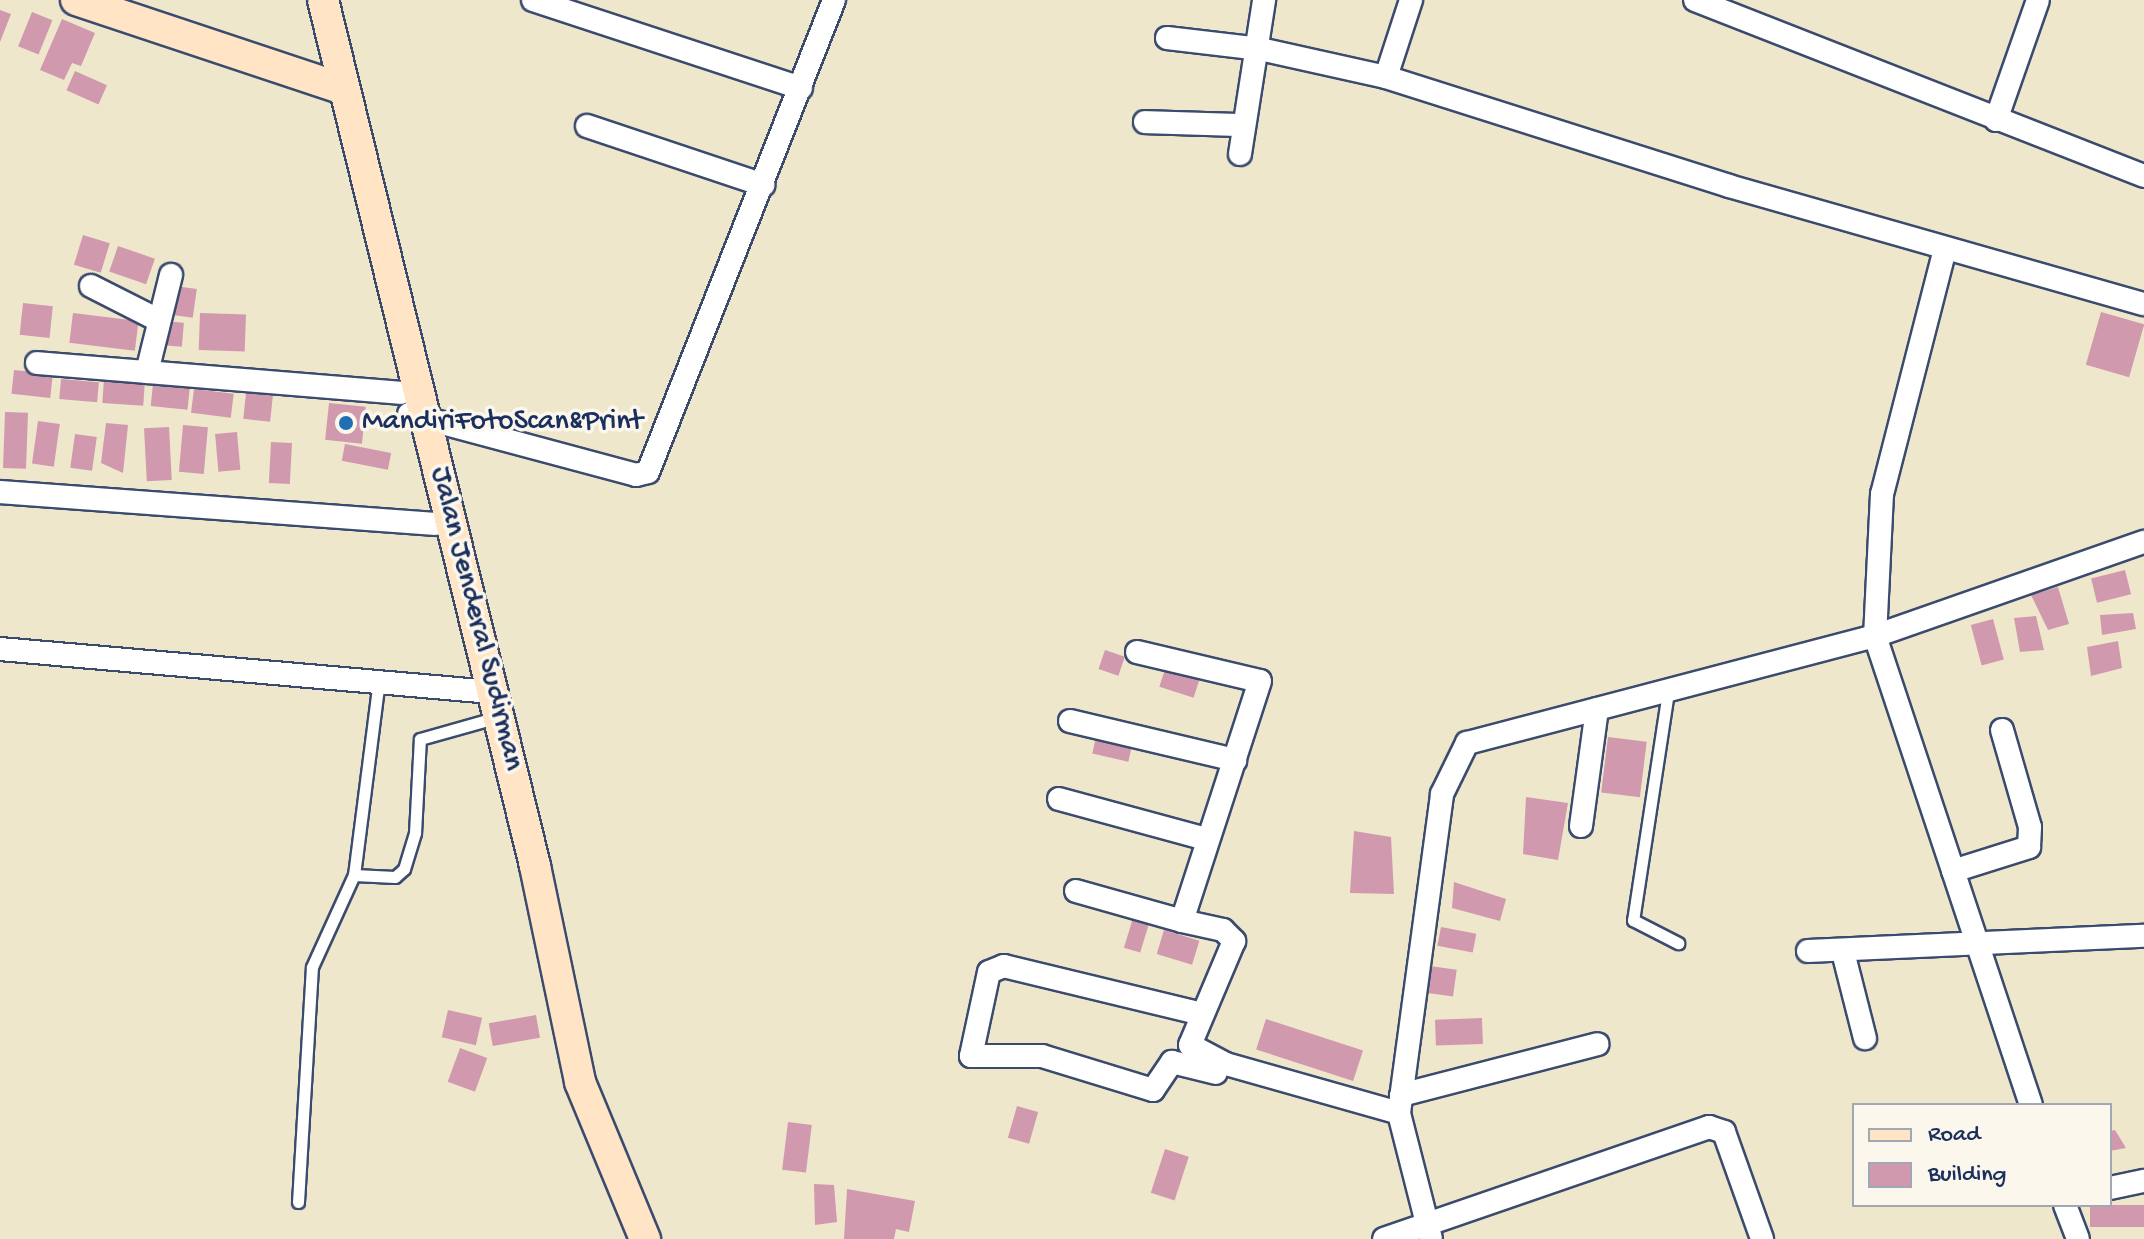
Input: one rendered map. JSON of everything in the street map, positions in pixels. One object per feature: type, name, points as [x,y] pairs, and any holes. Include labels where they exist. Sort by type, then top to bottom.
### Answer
[{"type":"main road","points":[[76,0],[333,86]]},
{"type":"main road","points":[[303,0],[333,86],[412,407],[435,524],[484,702],[550,992],[562,1014],[580,1082],[645,1239]]},
{"type":"main road","points":[[323,0],[333,86]]},
{"type":"main road","name":"Jalan Jenderal Sudirman","points":[[412,407],[484,702],[535,866],[563,986],[562,1014]]},
{"type":"street","points":[[533,0],[801,88]]},
{"type":"street","points":[[37,363],[147,372],[412,407],[645,474],[763,185],[834,0]]},
{"type":"street","points":[[1240,154],[1243,125],[1260,49],[1264,0]]},
{"type":"street","points":[[1386,77],[1411,0]]},
{"type":"street","points":[[1695,0],[2144,176]]},
{"type":"street","points":[[1996,120],[2038,0]]},
{"type":"street","points":[[1167,38],[1260,49],[1386,77],[1945,249],[2144,304]]},
{"type":"street","points":[[1145,122],[1243,125]]},
{"type":"street","points":[[587,126],[763,185]]},
{"type":"street","points":[[1945,249],[1882,494],[1875,636],[2030,1103]]},
{"type":"street","points":[[147,372],[171,275]]},
{"type":"street","points":[[91,286],[158,320]]},
{"type":"street","points":[[0,492],[435,524]]},
{"type":"street","points":[[1428,1232],[1400,1104],[1452,761],[1485,736],[1668,692],[1875,636],[2144,542]]},
{"type":"street","points":[[0,649],[378,687],[484,702]]},
{"type":"street","points":[[1137,652],[1260,681],[1206,839],[1182,921]]},
{"type":"street","points":[[1581,826],[1597,709]]},
{"type":"street","points":[[1070,721],[1235,760]]},
{"type":"street","points":[[1953,871],[2029,847],[2030,827],[2002,730]]},
{"type":"street","points":[[1059,799],[1206,839]]},
{"type":"street","points":[[1076,891],[1223,930],[1234,941],[1198,1013],[1190,1045],[1226,1064],[1400,1104],[1598,1044]]},
{"type":"street","points":[[1808,951],[1843,952],[2144,936]]},
{"type":"street","points":[[1843,952],[1865,1038]]},
{"type":"street","points":[[1198,1013],[1004,966],[989,972],[971,1056],[1042,1056],[1153,1090],[1172,1062],[1214,1073],[1226,1064]]},
{"type":"street","points":[[1384,1239],[1428,1232],[1713,1127],[1726,1137],[1762,1239]]},
{"type":"street","points":[[2112,1188],[2144,1181]]},
{"type":"street","points":[[2066,1207],[2078,1239]]},
{"type":"lane","points":[[298,1202],[312,967],[354,875],[378,687]]},
{"type":"lane","points":[[1668,692],[1633,920],[1678,943]]},
{"type":"lane","points":[[354,875],[395,877],[404,869],[415,833],[420,739],[484,702]]},
{"type":"building","points":[[0,10],[11,14],[0,42]]},
{"type":"building","points":[[32,12],[52,20],[39,55],[18,46]]},
{"type":"building","points":[[62,19],[95,33],[81,66],[72,63],[64,80],[40,70]]},
{"type":"building","points":[[75,71],[107,85],[98,104],[66,90]]},
{"type":"building","points":[[83,235],[110,243],[101,273],[74,265]]},
{"type":"building","points":[[118,246],[155,259],[146,284],[109,272]]},
{"type":"building","points":[[175,286],[197,289],[193,318],[171,315]]},
{"type":"building","points":[[23,303],[53,306],[49,338],[20,335]]},
{"type":"building","points":[[2101,312],[2144,324],[2129,377],[2086,365]]},
{"type":"building","points":[[73,313],[139,321],[135,351],[69,343]]},
{"type":"building","points":[[200,313],[246,315],[245,352],[199,350]]},
{"type":"building","points":[[163,321],[184,323],[182,347],[161,345]]},
{"type":"building","points":[[14,370],[53,374],[50,398],[11,394]]},
{"type":"building","points":[[61,379],[99,382],[97,402],[59,399]]},
{"type":"building","points":[[104,379],[145,382],[143,406],[102,403]]},
{"type":"building","points":[[153,384],[190,388],[187,410],[151,406]]},
{"type":"building","points":[[194,389],[234,394],[231,418],[191,413]]},
{"type":"building","points":[[246,393],[273,396],[270,422],[243,419]]},
{"type":"building","name":"MandiriFotoScan&Print","points":[[329,403],[366,407],[362,444],[325,440]]},
{"type":"building","points":[[5,412],[28,413],[26,469],[3,468]]},
{"type":"building","points":[[38,421],[60,424],[54,467],[32,464]]},
{"type":"building","points":[[106,423],[128,425],[123,473],[101,463]]},
{"type":"building","points":[[183,425],[208,427],[204,474],[179,472]]},
{"type":"building","points":[[169,427],[172,480],[147,481],[144,428]]},
{"type":"building","points":[[237,432],[240,470],[218,472],[215,434]]},
{"type":"building","points":[[75,434],[97,437],[92,471],[70,468]]},
{"type":"building","points":[[271,442],[292,443],[290,484],[269,483]]},
{"type":"building","points":[[345,444],[391,453],[388,470],[342,461]]},
{"type":"building","points":[[2125,570],[2131,594],[2097,603],[2091,578]]},
{"type":"building","points":[[2058,587],[2069,624],[2048,630],[2031,595]]},
{"type":"building","points":[[2133,613],[2136,629],[2102,635],[2100,615]]},
{"type":"building","points":[[2036,616],[2044,650],[2020,652],[2014,618]]},
{"type":"building","points":[[1993,619],[2004,660],[1982,666],[1971,625]]},
{"type":"building","points":[[2118,641],[2122,668],[2091,676],[2087,647]]},
{"type":"building","points":[[1105,650],[1125,657],[1118,676],[1098,669]]},
{"type":"building","points":[[1168,660],[1202,671],[1194,698],[1159,687]]},
{"type":"building","points":[[1097,733],[1133,741],[1128,762],[1092,753]]},
{"type":"building","points":[[1608,737],[1647,742],[1640,797],[1601,793]]},
{"type":"building","points":[[1526,797],[1568,803],[1558,860],[1523,854]]},
{"type":"building","points":[[1354,831],[1391,837],[1394,894],[1350,893]]},
{"type":"building","points":[[1454,882],[1506,899],[1500,921],[1452,908]]},
{"type":"building","points":[[1133,918],[1149,923],[1140,953],[1124,948]]},
{"type":"building","points":[[1441,927],[1476,934],[1473,953],[1437,946]]},
{"type":"building","points":[[1164,930],[1199,941],[1192,965],[1157,954]]},
{"type":"building","points":[[1430,966],[1457,970],[1453,996],[1426,993]]},
{"type":"building","points":[[448,1010],[482,1018],[476,1045],[442,1037]]},
{"type":"building","points":[[536,1015],[540,1038],[493,1046],[489,1023]]},
{"type":"building","points":[[1482,1018],[1483,1044],[1436,1046],[1435,1020]]},
{"type":"building","points":[[1266,1019],[1363,1051],[1353,1081],[1256,1049]]},
{"type":"building","points":[[460,1048],[487,1058],[475,1092],[448,1082]]},
{"type":"building","points":[[1017,1106],[1038,1112],[1029,1144],[1008,1138]]},
{"type":"building","points":[[788,1122],[812,1125],[806,1173],[782,1170]]},
{"type":"building","points":[[2115,1130],[2126,1148],[2112,1151],[2112,1131]]},
{"type":"building","points":[[1165,1149],[1189,1157],[1175,1200],[1151,1193]]},
{"type":"building","points":[[814,1184],[834,1185],[837,1222],[815,1225]]},
{"type":"building","points":[[847,1189],[915,1201],[909,1232],[896,1229],[894,1239],[844,1239]]},
{"type":"building","points":[[2144,1205],[2144,1227],[2090,1227],[2090,1207]]},
{"type":"place","name":"MandiriFotoScan&Print","points":[[346,423]]}]
